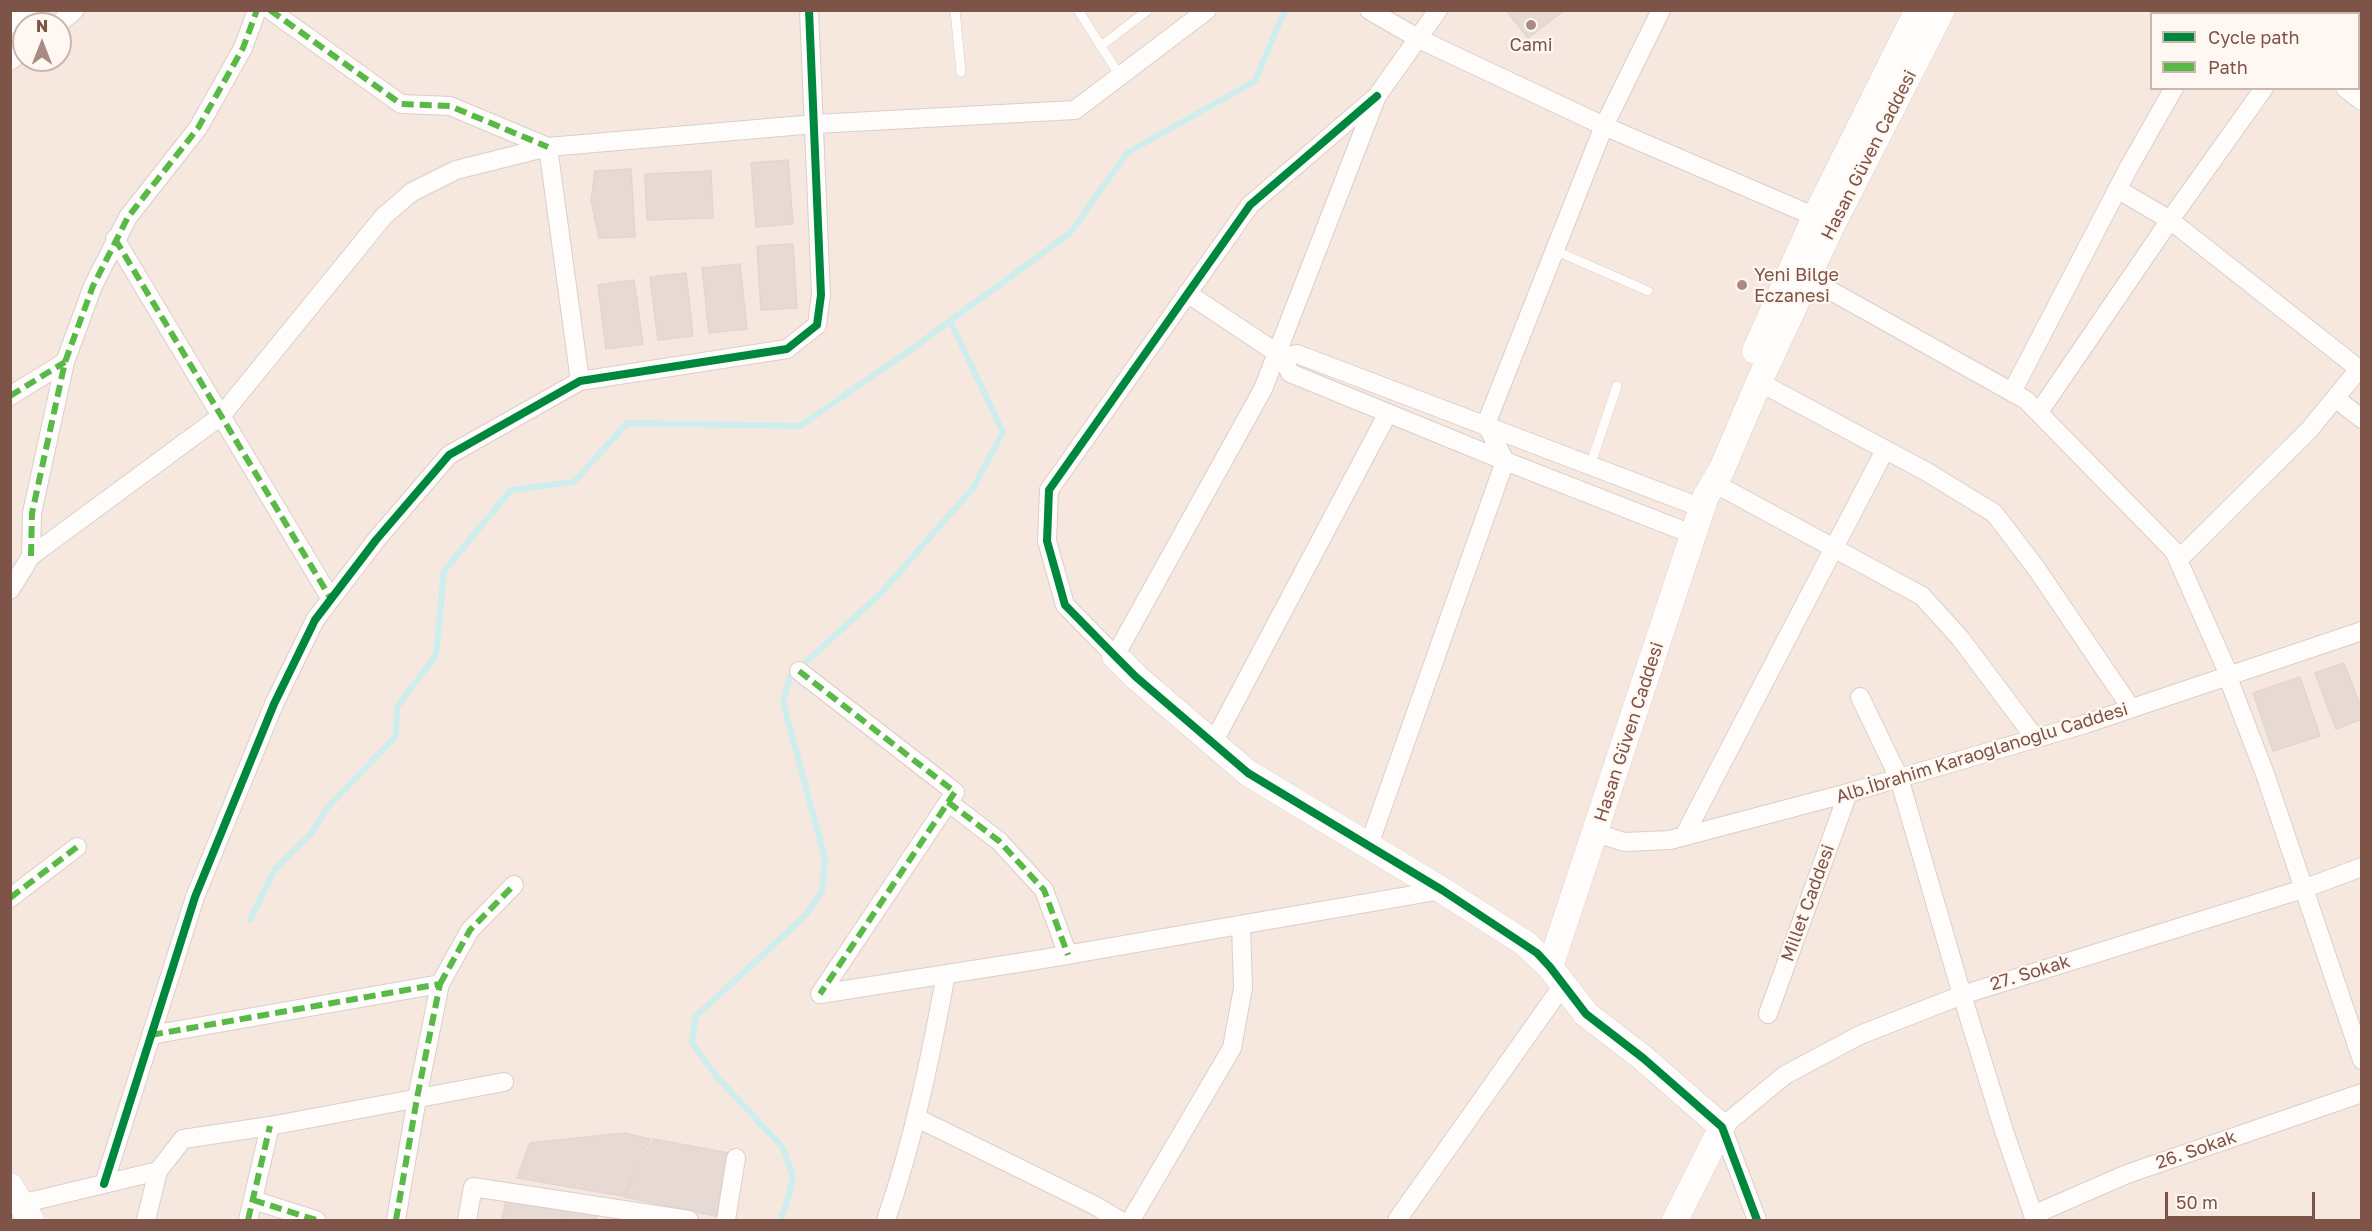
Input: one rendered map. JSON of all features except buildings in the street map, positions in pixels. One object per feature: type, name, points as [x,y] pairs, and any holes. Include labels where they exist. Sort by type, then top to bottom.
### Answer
[{"type":"street","points":[[10,24],[27,10]]},
{"type":"street","points":[[31,556],[32,513],[65,362],[93,286],[128,217],[198,128],[243,48],[257,10]]},
{"type":"street","points":[[270,10],[401,104],[450,106],[548,147]]},
{"type":"street","points":[[104,1184],[195,897],[274,704],[315,620],[376,540],[449,455],[580,381],[787,349],[817,325],[821,295],[809,10]]},
{"type":"street","points":[[1369,10],[1419,39],[1604,126],[1824,221]]},
{"type":"street","points":[[1438,10],[1377,96],[1250,205],[1049,490],[1047,541],[1065,605],[1136,677],[1212,743],[1248,773],[1369,845],[1526,944],[1557,976],[1586,1014],[1643,1058],[1722,1127],[1757,1221]]},
{"type":"street","points":[[1369,845],[1505,461],[1486,424],[1604,126],[1661,10]]},
{"type":"street","name":"Hasan Güven Caddesi","points":[[1707,496],[1708,461],[1800,274],[1918,10]]},
{"type":"street","name":"Hasan Güven Caddesi","points":[[1824,221],[1942,10]]},
{"type":"street","points":[[10,590],[31,556],[221,416],[384,216],[412,192],[456,170],[548,147],[815,124],[1075,110],[1204,11]]},
{"type":"street","points":[[2012,392],[2117,189],[2173,90]]},
{"type":"street","points":[[2039,412],[2170,220],[2264,90]]},
{"type":"street","points":[[2347,90],[2361,101]]},
{"type":"street","points":[[1115,656],[1280,355],[1377,96]]},
{"type":"street","points":[[548,147],[580,381]]},
{"type":"street","points":[[2117,189],[2170,220],[2360,368],[2309,430],[2178,560]]},
{"type":"street","points":[[115,239],[331,599]]},
{"type":"street","points":[[1800,274],[2026,400],[2174,551],[2228,675],[2265,774],[2361,1060]]},
{"type":"street","name":"Hasan Güven Caddesi","points":[[1557,976],[1596,833],[1707,496],[1759,382],[1800,274]]},
{"type":"street","points":[[1187,294],[1280,355],[1290,373],[1694,535]]},
{"type":"street","points":[[1280,355],[1297,354],[1486,424],[1590,466],[1707,496],[1833,546],[1922,596],[1960,638],[2035,738]]},
{"type":"street","points":[[10,396],[65,362]]},
{"type":"street","points":[[1759,382],[1885,450],[1994,513],[2036,568],[2131,708]]},
{"type":"street","points":[[2335,398],[2361,418]]},
{"type":"street","points":[[1212,743],[1388,413]]},
{"type":"street","points":[[1684,836],[1885,450]]},
{"type":"street","name":"Alb.İbrahim Karaoğlanoğlu Caddesi","points":[[1596,833],[1624,842],[1670,840],[1848,793],[2131,708],[2361,631]]},
{"type":"street","points":[[799,671],[955,792],[820,994],[1068,955],[1442,890]]},
{"type":"street","points":[[1860,697],[1899,778],[2004,1131],[2034,1218]]},
{"type":"street","name":"Millet Caddesi","points":[[1768,1014],[1848,793]]},
{"type":"street","points":[[948,802],[999,841],[1044,891],[1061,930],[1068,955]]},
{"type":"street","points":[[10,898],[77,847]]},
{"type":"street","name":"27. Sokak","points":[[1722,1127],[1785,1075],[1860,1035],[1962,994],[2302,889],[2361,867]]},
{"type":"street","points":[[396,1221],[417,1098],[440,984],[470,930],[514,885]]},
{"type":"street","points":[[1131,1221],[1232,1048],[1243,988],[1242,925]]},
{"type":"street","points":[[893,1217],[917,1118],[946,975]]},
{"type":"street","points":[[1397,1221],[1557,976]]},
{"type":"street","points":[[151,1035],[440,984]]},
{"type":"street","points":[[146,1221],[158,1171],[183,1139],[270,1126],[504,1082]]},
{"type":"street","name":"26. Sokak","points":[[2034,1218],[2127,1174],[2361,1093]]},
{"type":"street","points":[[917,1118],[1094,1205],[1119,1221]]},
{"type":"street","points":[[248,1221],[270,1126]]},
{"type":"street","points":[[1675,1221],[1722,1127]]},
{"type":"street","points":[[726,1221],[736,1158]]},
{"type":"street","points":[[18,1204],[158,1171]]},
{"type":"street","points":[[467,1221],[473,1187],[689,1221]]},
{"type":"street","points":[[253,1200],[316,1221]]},
{"type":"lane","points":[[955,10],[961,72]]},
{"type":"lane","points":[[1078,10],[1120,76]]},
{"type":"lane","points":[[1101,46],[1148,10]]},
{"type":"lane","points":[[1554,250],[1648,291]]},
{"type":"lane","points":[[1590,466],[1617,386]]},
{"type":"shaded area","points":[[11,11],[2361,11],[2361,1220],[11,1220]]},
{"type":"waterway","points":[[250,920],[275,869],[311,834],[327,808],[396,736],[397,707],[436,655],[444,571],[511,490],[574,482],[627,423],[800,426],[909,351],[1070,233],[1127,153],[1255,81],[1285,10]]},
{"type":"waterway","points":[[780,1220],[793,1177],[783,1148],[718,1078],[692,1043],[695,1017],[805,916],[822,891],[825,859],[783,702],[790,677],[882,592],[973,488],[1003,432],[950,321]]},
{"type":"marked path","points":[[31,556],[32,513],[65,362],[93,286],[128,217],[198,128],[243,48],[257,10]]},
{"type":"marked path","points":[[270,10],[401,104],[450,106],[548,147]]},
{"type":"marked path","points":[[115,239],[331,599]]},
{"type":"marked path","points":[[10,396],[65,362]]},
{"type":"marked path","points":[[799,671],[955,792],[820,994]]},
{"type":"marked path","points":[[948,802],[999,841],[1044,890],[1068,955]]},
{"type":"marked path","points":[[10,898],[77,847]]},
{"type":"marked path","points":[[440,984],[470,930],[514,885]]},
{"type":"marked path","points":[[151,1035],[440,984],[396,1220]]},
{"type":"marked path","points":[[248,1220],[270,1126]]},
{"type":"marked path","points":[[253,1200],[316,1220]]},
{"type":"cycle path","points":[[104,1184],[195,897],[274,704],[315,620],[376,540],[449,455],[580,381],[787,349],[817,325],[821,295],[809,10]]},
{"type":"cycle path","points":[[1377,96],[1250,205],[1049,490],[1047,541],[1065,605],[1136,677],[1248,773],[1442,890],[1537,953],[1586,1014],[1643,1058],[1722,1127],[1757,1220]]},
{"type":"place","name":"Cami","points":[[1531,25]]},
{"type":"place","name":"Yeni Bilge Eczanesi","points":[[1742,285]]}]
